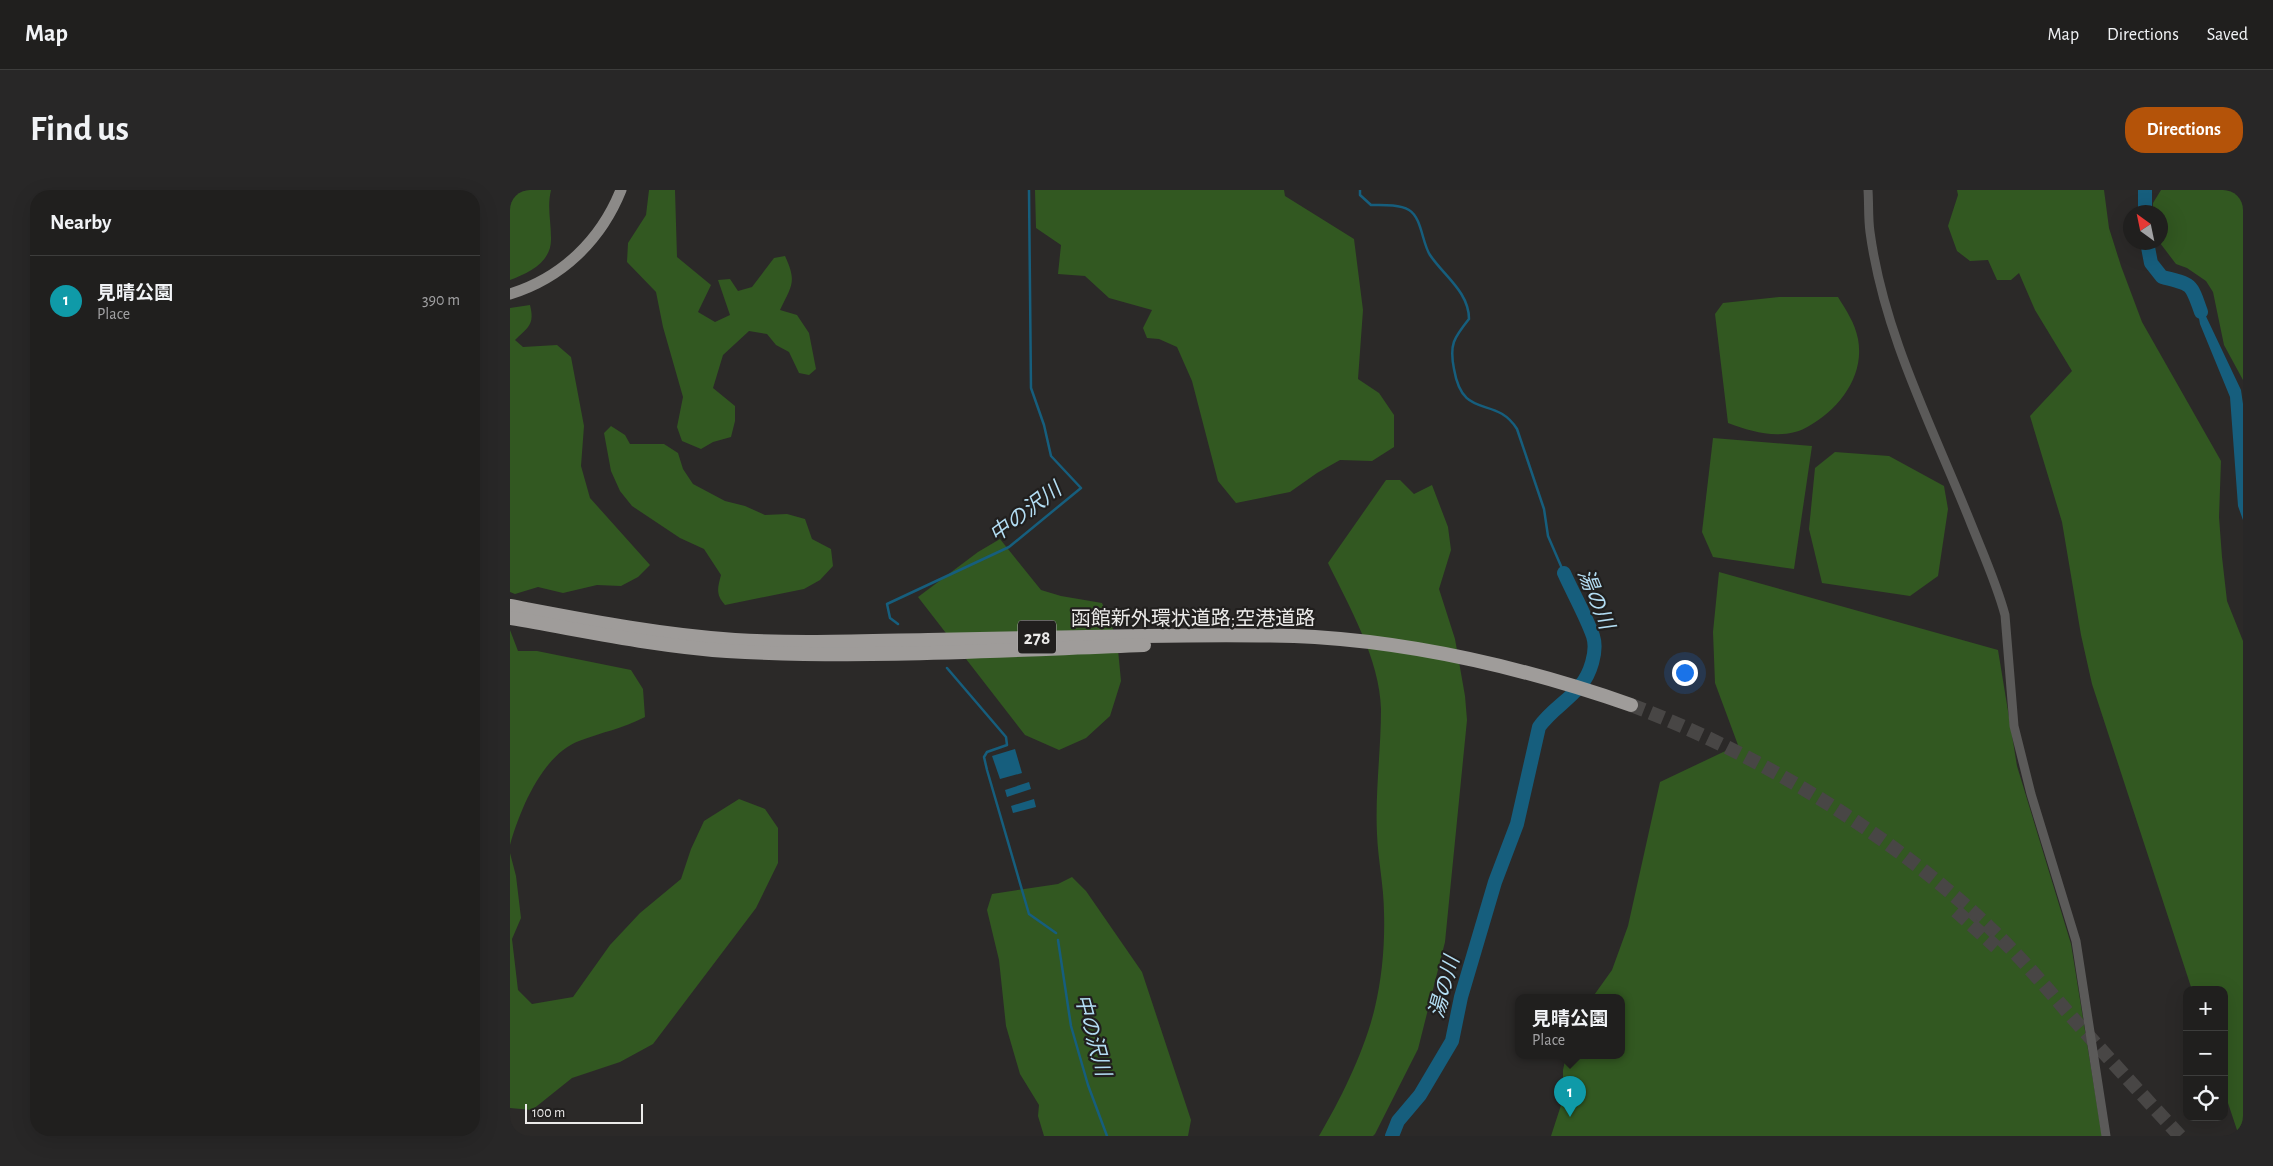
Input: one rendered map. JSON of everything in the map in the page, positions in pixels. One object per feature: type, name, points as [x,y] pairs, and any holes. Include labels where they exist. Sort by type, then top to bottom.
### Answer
[{"type":"highway","name":"函館新外環状道路;空港道路","points":[[512,612],[642,641],[726,650],[854,656],[1177,644],[1257,642],[1314,644],[1427,656],[1557,684],[1629,709]]},
{"type":"main road","points":[[510,294],[526,289],[564,267],[583,250],[609,217],[621,190]]},
{"type":"street","points":[[1868,190],[1870,230],[1874,257],[1900,350],[1918,401],[2001,598],[2005,615],[2014,726],[2031,794],[2076,941],[2106,1136]]},
{"type":"green space","points":[[510,190],[551,190],[549,208],[551,238],[548,254],[543,260],[532,270],[510,280]]},
{"type":"green space","points":[[649,190],[675,190],[677,257],[711,285],[698,312],[715,322],[730,315],[718,280],[730,279],[738,291],[752,287],[774,258],[785,256],[791,272],[792,283],[780,310],[797,315],[809,333],[816,369],[809,375],[799,373],[789,352],[776,345],[767,334],[749,331],[723,355],[713,388],[735,406],[735,421],[731,437],[713,442],[701,449],[682,441],[677,427],[683,397],[663,327],[656,292],[627,262],[628,243],[646,215]]},
{"type":"green space","points":[[1035,190],[1284,190],[1285,196],[1354,239],[1363,310],[1358,379],[1379,393],[1394,415],[1394,447],[1372,461],[1340,460],[1290,492],[1236,503],[1218,481],[1192,381],[1177,347],[1159,339],[1147,338],[1143,328],[1152,310],[1109,298],[1085,276],[1058,274],[1061,245],[1036,228]]},
{"type":"green space","points":[[1957,190],[2104,190],[2109,228],[2142,322],[2221,461],[2219,517],[2227,601],[2243,641],[2243,1136],[2239,1136],[2228,1103],[2228,986],[2191,986],[2092,684],[2081,635],[2062,522],[2030,416],[2072,371],[2035,310],[2019,273],[2011,280],[1997,280],[1988,260],[1970,261],[1957,251],[1948,226],[1958,195]]},
{"type":"green space","points":[[2161,190],[2243,190],[2243,380],[2224,345],[2213,292],[2206,281],[2187,268],[2176,264],[2165,250],[2168,250],[2168,205],[2153,205]]},
{"type":"green space","points":[[1779,297],[1838,297],[1855,328],[1859,353],[1858,366],[1847,390],[1840,401],[1820,419],[1795,432],[1769,434],[1728,423],[1715,314],[1723,303]]},
{"type":"green space","points":[[530,305],[531,321],[515,340],[523,347],[557,345],[571,357],[584,426],[581,466],[590,498],[650,565],[638,577],[621,586],[597,585],[563,593],[538,587],[515,594],[510,592],[510,308]]},
{"type":"green space","points":[[611,426],[625,435],[630,444],[664,444],[678,453],[683,469],[693,484],[725,501],[745,506],[765,515],[787,514],[805,519],[812,539],[831,549],[833,566],[820,580],[804,589],[725,605],[720,597],[718,587],[721,575],[704,549],[680,538],[632,506],[620,491],[611,471],[604,433]]},
{"type":"green space","points":[[1713,438],[1812,446],[1794,569],[1713,557],[1702,532]]},
{"type":"green space","points":[[1835,452],[1889,456],[1944,486],[1948,509],[1938,576],[1910,596],[1822,583],[1809,529],[1815,468]]},
{"type":"green space","points":[[1386,480],[1400,480],[1414,494],[1432,485],[1448,527],[1451,550],[1439,589],[1455,639],[1465,696],[1467,720],[1445,942],[1418,1049],[1375,1134],[1373,1136],[1319,1136],[1352,1074],[1371,1023],[1379,984],[1384,937],[1384,903],[1377,818],[1381,724],[1379,690],[1362,634],[1328,563]]},
{"type":"green space","points":[[1000,539],[1041,590],[1061,596],[1102,603],[1117,639],[1121,681],[1110,716],[1086,738],[1059,750],[1025,735],[918,597],[978,552]]},
{"type":"green space","points":[[1719,572],[1998,650],[2017,766],[2071,944],[2102,1136],[1551,1136],[1563,1099],[1563,1070],[1565,1059],[1625,1059],[1625,994],[1595,994],[1612,970],[1628,926],[1660,782],[1738,745],[1715,683],[1713,632]]},
{"type":"green space","points":[[510,630],[518,651],[537,651],[631,670],[643,689],[645,717],[628,725],[579,741],[566,748],[554,758],[534,785],[526,800],[510,845]]},
{"type":"green space","points":[[739,799],[765,809],[778,828],[778,863],[756,908],[653,1044],[620,1062],[572,1078],[532,1110],[510,1108],[510,853],[516,876],[521,918],[512,939],[518,990],[532,1004],[573,997],[610,945],[640,913],[681,879],[691,849],[704,821]]},
{"type":"green space","points":[[1072,877],[1086,891],[1142,972],[1191,1120],[1188,1136],[1044,1136],[1038,1116],[1039,1105],[1020,1074],[1006,1026],[999,960],[987,910],[992,894],[1058,884]]},
{"type":"water","points":[[2194,291],[2241,390],[2243,404],[2243,520],[2238,506],[2230,397],[2200,324]]},
{"type":"water","points":[[1015,749],[1022,773],[1000,779],[992,756]]},
{"type":"water","points":[[1029,782],[1031,789],[1007,797],[1005,790]]},
{"type":"water","points":[[1034,799],[1036,807],[1013,813],[1011,806]]},
{"type":"waterway","name":"中の沢川","points":[[898,624],[890,618],[887,604],[1009,547],[1081,488],[1051,456],[1044,425],[1031,388],[1029,190]]},
{"type":"waterway","name":"湯の川","points":[[1360,190],[1360,195],[1371,205],[1400,207],[1409,210],[1413,214],[1417,219],[1427,250],[1455,285],[1465,301],[1469,319],[1456,337],[1452,353],[1458,385],[1465,396],[1472,402],[1499,412],[1517,429],[1544,509],[1548,536],[1564,573]]},
{"type":"waterway","points":[[2145,190],[2145,205]]},
{"type":"waterway","points":[[2149,250],[2151,263],[2162,277],[2179,281],[2189,286],[2195,295],[2201,312]]},
{"type":"waterway","name":"湯の川","points":[[1392,1136],[1398,1121],[1420,1095],[1452,1041],[1461,997],[1495,882],[1517,824],[1539,727],[1584,681],[1594,656],[1593,636],[1564,573]]},
{"type":"waterway","name":"中の沢川","points":[[947,668],[1006,737],[1007,745],[987,752],[984,757],[987,770],[1029,914],[1056,933]]},
{"type":"waterway","name":"中の沢川","points":[[1058,940],[1071,1026],[1088,1085],[1107,1136]]},
{"type":"tunnel","points":[[1631,705],[1726,747],[1774,772],[1820,799],[1909,859],[1950,892],[2001,938],[2180,1136]]},
{"type":"tunnel","points":[[1956,911],[1996,947]]},
{"type":"place","name":"見晴公園","points":[[1570,1117]]}]
